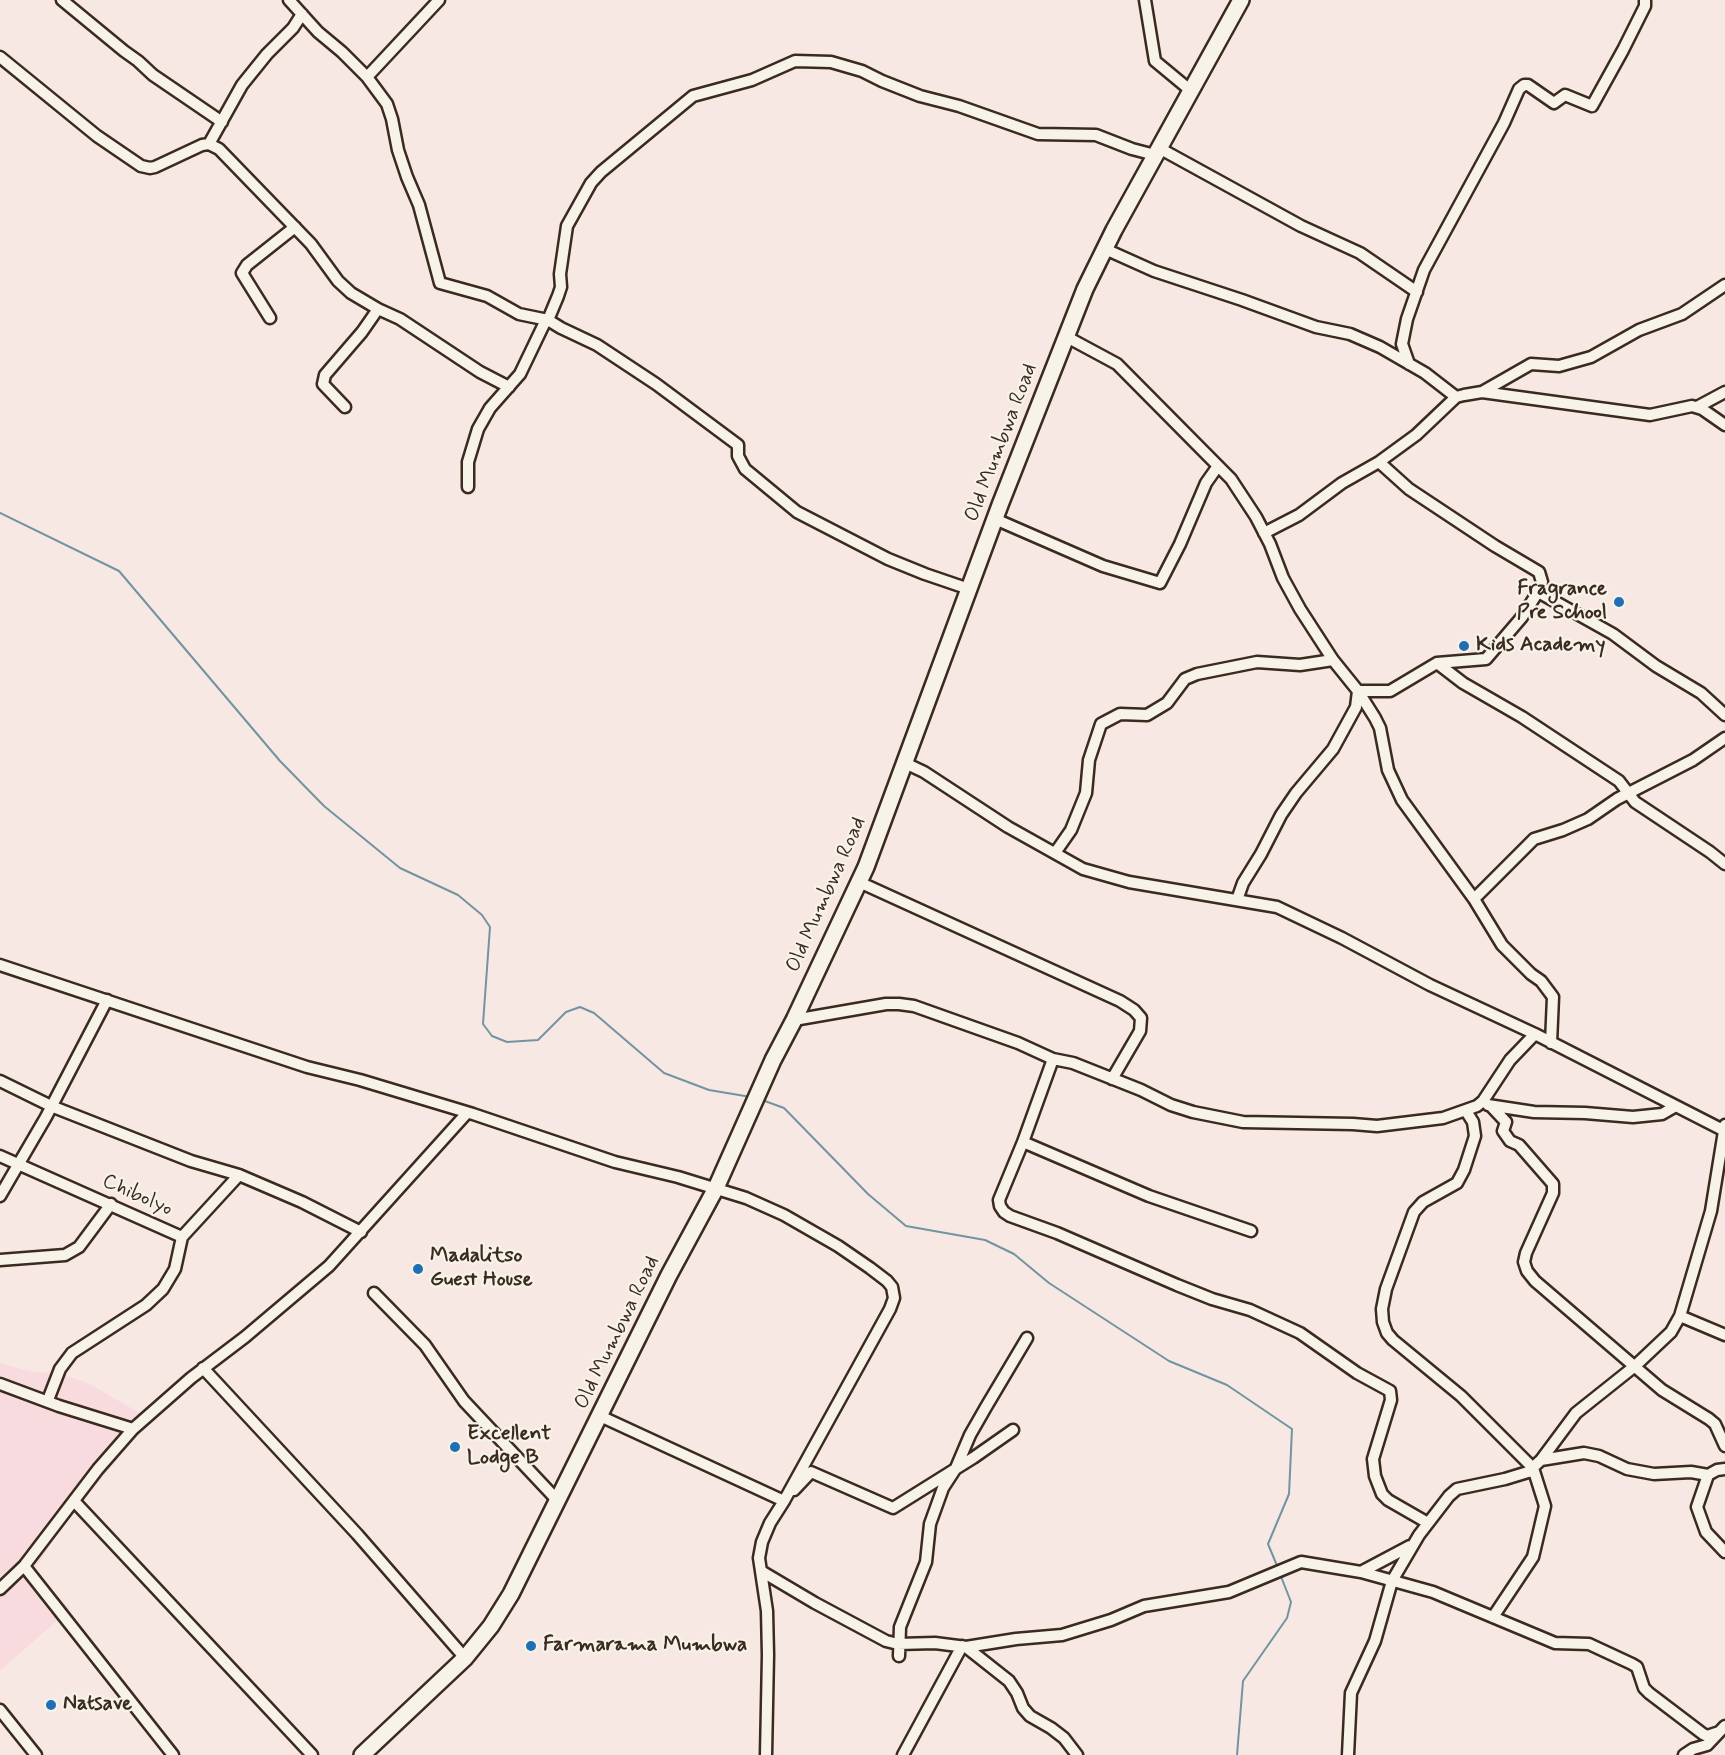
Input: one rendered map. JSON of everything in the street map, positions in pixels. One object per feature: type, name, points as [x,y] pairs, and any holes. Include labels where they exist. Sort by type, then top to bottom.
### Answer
[{"type":"main road","name":"Old Mumbwa Road","points":[[362,1755],[465,1658],[491,1626],[511,1594],[669,1275],[716,1188],[773,1060],[859,882],[1065,336],[1105,249],[1241,0]]},
{"type":"street","points":[[62,0],[153,75],[222,122]]},
{"type":"street","points":[[289,0],[314,28],[367,77],[387,104],[398,150],[406,177],[419,205],[440,283],[487,296],[519,314],[548,320],[597,345],[656,384],[738,445],[738,456],[745,469],[797,512],[888,558],[969,589]]},
{"type":"street","points":[[367,77],[439,0]]},
{"type":"street","points":[[1145,0],[1155,61],[1190,90]]},
{"type":"street","points":[[1409,364],[1402,345],[1407,319],[1424,270],[1504,123],[1519,89],[1528,85],[1554,104],[1565,95],[1592,106],[1645,6],[1645,0]]},
{"type":"street","points":[[209,144],[242,85],[302,14]]},
{"type":"street","points":[[292,28],[314,28]]},
{"type":"street","points":[[0,57],[97,136],[141,166],[150,168],[202,145],[209,144],[219,148],[296,227],[338,281],[351,293],[400,319],[451,354],[508,387]]},
{"type":"street","points":[[468,487],[468,462],[478,429],[490,408],[520,374],[548,320],[561,287],[560,274],[567,226],[591,183],[601,172],[693,96],[752,80],[795,61],[831,62],[862,71],[920,96],[958,106],[1038,134],[1096,135],[1132,149],[1157,152],[1301,226],[1360,253],[1417,292]]},
{"type":"street","points":[[270,318],[242,273],[247,265],[296,227]]},
{"type":"street","points":[[1105,249],[1154,271],[1316,327],[1350,334],[1380,347],[1409,364],[1456,397]]},
{"type":"street","points":[[1482,392],[1531,364],[1559,366],[1591,357],[1639,330],[1682,314],[1725,285]]},
{"type":"street","points":[[345,407],[323,384],[325,375],[362,332],[378,309]]},
{"type":"street","points":[[1065,336],[1117,364],[1231,479],[1264,532],[1291,594],[1333,660],[1358,691],[1380,728],[1388,770],[1402,800],[1474,899],[1502,945],[1541,981],[1553,997],[1551,1044]]},
{"type":"street","points":[[1264,532],[1299,515],[1342,483],[1379,462],[1416,435],[1456,397],[1482,392],[1650,415],[1697,407],[1725,392]]},
{"type":"street","points":[[1697,407],[1725,425]]},
{"type":"street","points":[[1358,691],[1390,691],[1437,663],[1486,659],[1522,617],[1542,582],[1539,572],[1408,489],[1379,462]]},
{"type":"street","points":[[995,519],[1103,566],[1160,583],[1180,544],[1206,483],[1218,466]]},
{"type":"street","points":[[1538,592],[1613,634],[1656,666],[1701,693],[1725,715]]},
{"type":"street","points":[[1055,853],[1071,830],[1086,793],[1089,760],[1101,724],[1120,714],[1146,715],[1167,703],[1185,679],[1197,674],[1257,662],[1300,665],[1333,660]]},
{"type":"street","points":[[1437,663],[1463,683],[1585,757],[1619,781],[1635,802],[1725,864]]},
{"type":"street","points":[[1237,900],[1243,884],[1281,815],[1333,748],[1356,707],[1358,691]]},
{"type":"street","points":[[1474,899],[1534,839],[1588,819],[1629,792],[1693,760],[1725,738]]},
{"type":"street","points":[[905,763],[924,772],[1008,827],[1083,869],[1129,882],[1277,908],[1342,938],[1430,985],[1535,1034],[1724,1129],[1711,1211],[1680,1316],[1671,1332],[1635,1366],[1576,1413],[1537,1464],[1528,1472],[1457,1489],[1428,1523],[1411,1546],[1392,1581],[1375,1641],[1351,1693],[1348,1755]]},
{"type":"street","points":[[859,882],[1120,1001],[1134,1010],[1141,1018],[1142,1025],[1112,1079]]},
{"type":"street","points":[[0,965],[307,1067],[360,1080],[467,1113],[615,1162],[716,1188],[784,1215],[838,1246],[887,1281],[892,1287],[894,1298],[890,1309],[770,1523],[762,1542],[759,1558],[768,1633],[766,1755]]},
{"type":"street","points":[[0,1196],[107,1000]]},
{"type":"street","points":[[794,1020],[899,1004],[914,1006],[1018,1043],[1053,1059],[1073,1063],[1182,1109],[1243,1122],[1377,1126],[1443,1118],[1487,1104],[1534,1112],[1633,1117],[1662,1114],[1676,1106]]},
{"type":"street","points":[[1487,1104],[1510,1060],[1535,1034]]},
{"type":"street","points":[[1053,1059],[999,1200],[1000,1206],[1010,1216],[1079,1242],[1177,1285],[1250,1310],[1290,1328],[1313,1341],[1357,1373],[1390,1390],[1391,1400],[1373,1459],[1375,1476],[1382,1494],[1388,1500],[1428,1523]]},
{"type":"street","points":[[0,1082],[51,1106],[191,1161],[239,1175],[302,1202],[361,1232]]},
{"type":"street","points":[[1487,1104],[1506,1122],[1503,1131],[1510,1142],[1519,1145],[1553,1184],[1553,1193],[1526,1253],[1524,1262],[1527,1271],[1535,1281],[1671,1396],[1715,1424],[1725,1446]]},
{"type":"street","points":[[1466,1111],[1473,1122],[1475,1136],[1464,1170],[1457,1183],[1424,1202],[1414,1212],[1386,1289],[1382,1309],[1383,1322],[1393,1340],[1461,1396],[1537,1464],[1545,1506],[1533,1557],[1493,1617]]},
{"type":"street","points":[[0,1589],[24,1566],[98,1469],[133,1429],[203,1368],[245,1337],[329,1266],[467,1113]]},
{"type":"street","points":[[1023,1142],[1149,1196],[1251,1231]]},
{"type":"street","name":"Chibolyo","points":[[0,1156],[182,1237],[239,1175]]},
{"type":"street","points":[[0,1260],[65,1255],[79,1246],[111,1204]]},
{"type":"street","points":[[48,1400],[60,1369],[72,1353],[146,1305],[163,1290],[175,1269],[182,1237]]},
{"type":"street","points":[[374,1293],[425,1345],[464,1401],[558,1501]]},
{"type":"street","points":[[1680,1316],[1725,1335]]},
{"type":"street","points":[[900,1656],[898,1644],[900,1627],[926,1562],[930,1524],[943,1488],[956,1468],[970,1435],[1027,1338]]},
{"type":"street","points":[[203,1368],[357,1534],[465,1658]]},
{"type":"street","points":[[0,1384],[133,1429]]},
{"type":"street","points":[[600,1416],[784,1501]]},
{"type":"street","points":[[784,1501],[811,1472],[893,1508],[1013,1430]]},
{"type":"street","points":[[1537,1464],[1584,1453],[1599,1456],[1627,1469],[1654,1474],[1691,1472],[1708,1475],[1725,1469]]},
{"type":"street","points":[[1708,1475],[1699,1498],[1699,1515],[1706,1532],[1725,1551]]},
{"type":"street","points":[[74,1501],[312,1755]]},
{"type":"street","points":[[1361,1572],[1411,1546]]},
{"type":"street","points":[[761,1571],[866,1632],[886,1641],[898,1644],[935,1643],[964,1647],[1062,1635],[1112,1620],[1144,1606],[1228,1592],[1265,1578],[1294,1563],[1310,1562],[1361,1572],[1433,1592],[1551,1642],[1589,1644],[1637,1667],[1648,1693],[1703,1734],[1707,1736],[1722,1729]]},
{"type":"street","points":[[24,1566],[173,1755]]},
{"type":"street","points":[[903,1755],[964,1647]]},
{"type":"street","points":[[964,1647],[1009,1681],[1029,1716],[1064,1738],[1077,1755]]},
{"type":"street","points":[[0,1710],[36,1755]]},
{"type":"street","points":[[1684,1755],[1693,1749],[1707,1745],[1722,1729]]},
{"type":"shaded area","points":[[0,1363],[29,1371],[60,1374],[88,1383],[150,1419],[62,1527],[34,1570],[70,1609],[0,1671]]},
{"type":"waterway","points":[[0,513],[119,571],[280,761],[324,806],[400,868],[458,895],[482,915],[490,927],[483,1024],[492,1036],[507,1042],[538,1040],[566,1012],[580,1007],[594,1013],[664,1073],[709,1090],[751,1097]]},
{"type":"waterway","points":[[762,1100],[784,1108],[868,1194],[906,1226],[985,1240],[1014,1254],[1049,1283],[1169,1361],[1227,1385],[1292,1429],[1289,1494],[1268,1544],[1278,1568]]},
{"type":"waterway","points":[[1237,1755],[1243,1681],[1287,1618],[1291,1602],[1280,1574]]},
{"type":"place","name":"Fragrance Pre School","points":[[1619,602]]},
{"type":"place","name":"Kids Academy","points":[[1464,646]]},
{"type":"place","name":"Madalitso Guest House","points":[[418,1269]]},
{"type":"place","name":"Excellent Lodge B","points":[[455,1447]]},
{"type":"place","name":"Farmarama Mumbwa","points":[[531,1646]]},
{"type":"place","name":"Natsave","points":[[51,1705]]}]
